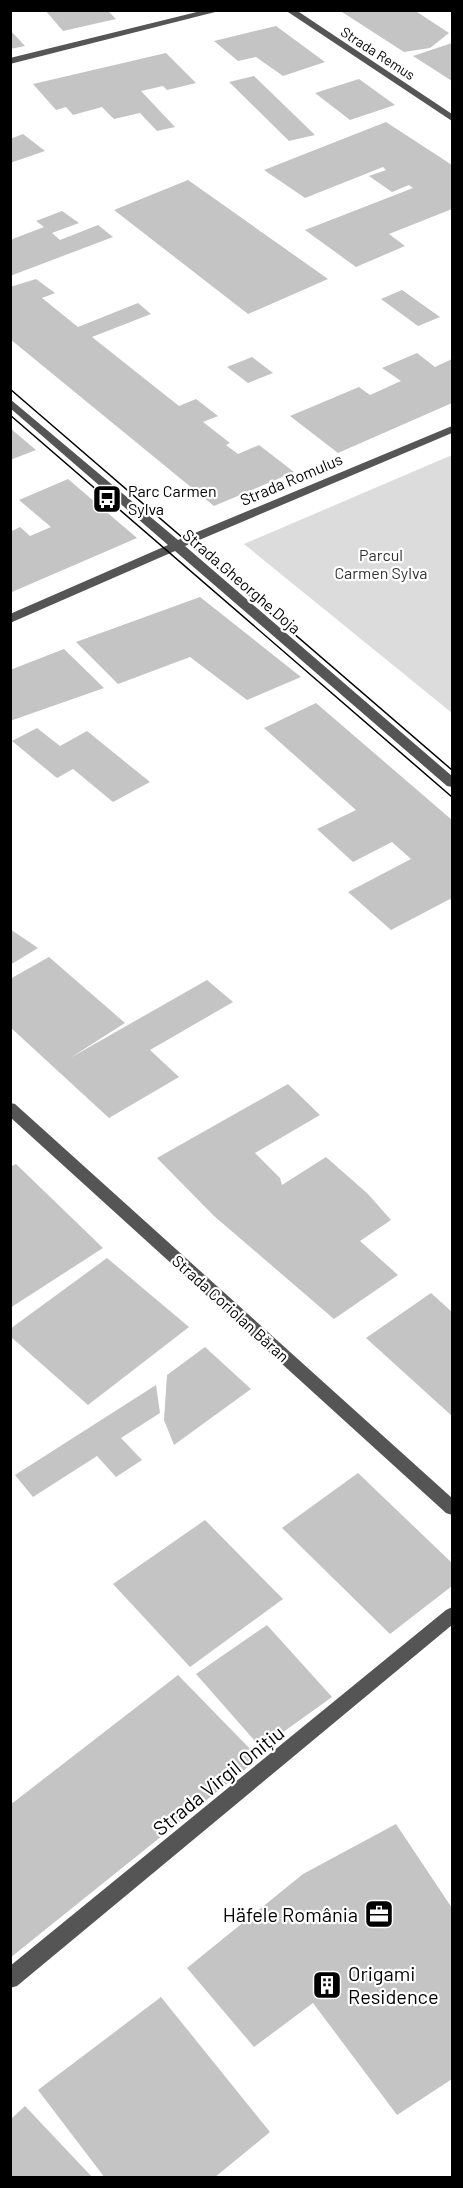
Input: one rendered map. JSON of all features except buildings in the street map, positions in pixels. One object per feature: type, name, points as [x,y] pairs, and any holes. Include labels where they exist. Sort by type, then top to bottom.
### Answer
[{"type":"street","points":[[10,61],[219,10]]},
{"type":"street","name":"Strada Remus","points":[[289,10],[453,118]]},
{"type":"street","name":"Strada Gheorghe Doja","points":[[10,402],[453,783]]},
{"type":"street","name":"Strada Romulus","points":[[10,619],[453,429]]},
{"type":"street","name":"Strada Coriolan Băran","points":[[10,1108],[453,1508]]},
{"type":"street","name":"Strada Virgil Onițiu","points":[[10,1979],[453,1615]]},
{"type":"green space","name":"Parcul Carmen Sylva","points":[[452,455],[452,713],[244,544]]},
{"type":"tram line","points":[[10,389],[452,770]]},
{"type":"tram line","points":[[10,415],[452,797]]},
{"type":"place","name":"Parc Carmen Sylva","points":[[107,499]]},
{"type":"place","name":"Häfele România","points":[[379,1914]]},
{"type":"place","name":"Origami Residence","points":[[327,1985]]}]
